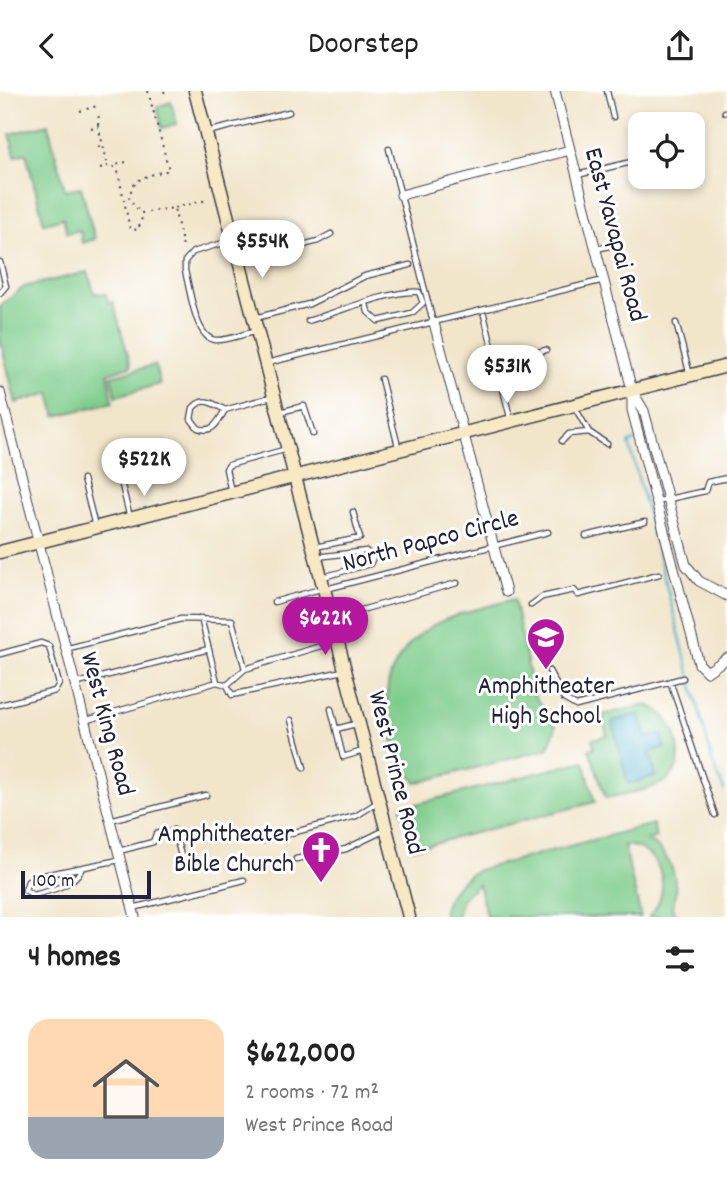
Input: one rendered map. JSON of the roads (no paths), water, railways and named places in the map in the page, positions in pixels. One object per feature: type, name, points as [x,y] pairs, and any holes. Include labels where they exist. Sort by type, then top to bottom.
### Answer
[{"type":"main road","name":"West Prince Road","points":[[195,91],[409,917]]},
{"type":"main road","points":[[0,552],[727,366]]},
{"type":"street","name":"East Yavapai Road","points":[[555,91],[632,390]]},
{"type":"street","points":[[401,195],[570,150]]},
{"type":"street","points":[[434,323],[506,592]]},
{"type":"street","points":[[632,390],[644,411],[686,565],[699,581],[727,596]]},
{"type":"street","points":[[632,390],[632,410],[698,664],[707,671],[727,658]]},
{"type":"street","name":"West King Road","points":[[0,392],[134,913]]},
{"type":"lane","points":[[607,91],[613,117]]},
{"type":"lane","points":[[206,132],[289,112]]},
{"type":"lane","points":[[389,149],[434,323]]},
{"type":"lane","points":[[576,175],[628,163]]},
{"type":"lane","points":[[240,262],[318,241],[331,234]]},
{"type":"lane","points":[[234,240],[193,252],[185,261],[200,330],[208,338],[218,340],[302,307],[351,281],[410,265]]},
{"type":"lane","points":[[596,249],[616,244]]},
{"type":"lane","points":[[0,263],[6,286],[0,293]]},
{"type":"lane","points":[[267,364],[604,280]]},
{"type":"lane","points":[[308,321],[366,304],[417,291],[423,303],[412,313],[378,321],[368,312],[366,304]]},
{"type":"lane","points":[[484,315],[511,422]]},
{"type":"lane","points":[[676,323],[690,376]]},
{"type":"lane","points":[[496,363],[545,350]]},
{"type":"lane","points":[[381,379],[399,450]]},
{"type":"lane","points":[[225,410],[215,426],[209,430],[198,428],[191,419],[192,408],[202,401],[225,410],[275,396]]},
{"type":"lane","points":[[574,405],[589,432],[607,444]]},
{"type":"lane","points":[[279,412],[304,406],[313,434]]},
{"type":"lane","points":[[562,442],[569,434],[589,432]]},
{"type":"lane","points":[[130,519],[117,465],[174,443]]},
{"type":"lane","points":[[232,493],[226,469],[229,465],[289,449]]},
{"type":"lane","points":[[655,502],[705,491],[708,482],[727,478]]},
{"type":"lane","points":[[83,479],[95,527]]},
{"type":"lane","points":[[315,552],[360,537],[353,512]]},
{"type":"lane","points":[[586,536],[645,521]]},
{"type":"lane","name":"North Papco Circle","points":[[324,585],[548,532]]},
{"type":"lane","points":[[274,601],[324,585],[370,564],[373,558],[371,552],[366,551],[315,552]]},
{"type":"lane","points":[[531,605],[542,597],[574,590],[578,595],[659,574]]},
{"type":"lane","points":[[332,618],[457,583]]},
{"type":"lane","points":[[201,618],[217,682]]},
{"type":"lane","points":[[64,649],[181,619],[232,620],[245,669]]},
{"type":"lane","points":[[227,685],[245,669],[338,641]]},
{"type":"lane","points":[[0,654],[41,643],[49,646],[59,684],[55,691],[0,705]]},
{"type":"lane","points":[[74,685],[209,649]]},
{"type":"lane","points":[[55,666],[68,663]]},
{"type":"lane","points":[[83,722],[217,682],[227,685],[232,695],[345,670]]},
{"type":"lane","points":[[549,671],[564,699],[576,706],[683,678]]},
{"type":"lane","points":[[670,681],[715,815]]},
{"type":"lane","points":[[331,709],[343,757],[366,751]]},
{"type":"lane","points":[[291,720],[304,768]]},
{"type":"lane","points":[[336,729],[359,723]]},
{"type":"lane","points":[[110,821],[206,795]]},
{"type":"lane","points":[[261,841],[356,816],[379,801]]},
{"type":"lane","points":[[296,859],[346,849],[386,829]]},
{"type":"lane","points":[[81,870],[70,882],[49,891],[33,895],[25,890],[28,881],[34,877],[63,869],[81,870],[153,842],[156,834],[174,830],[183,863]]},
{"type":"lane","points":[[134,913],[244,880]]},
{"type":"water","points":[[640,714],[646,738],[662,734],[665,748],[650,752],[656,776],[628,784],[612,721]]},
{"type":"waterway","points":[[635,441],[629,443],[713,763],[724,790]]},
{"type":"place","name":"Amphitheater High School","points":[[546,671]]},
{"type":"place","name":"Amphitheater Bible Church","points":[[321,884]]}]
